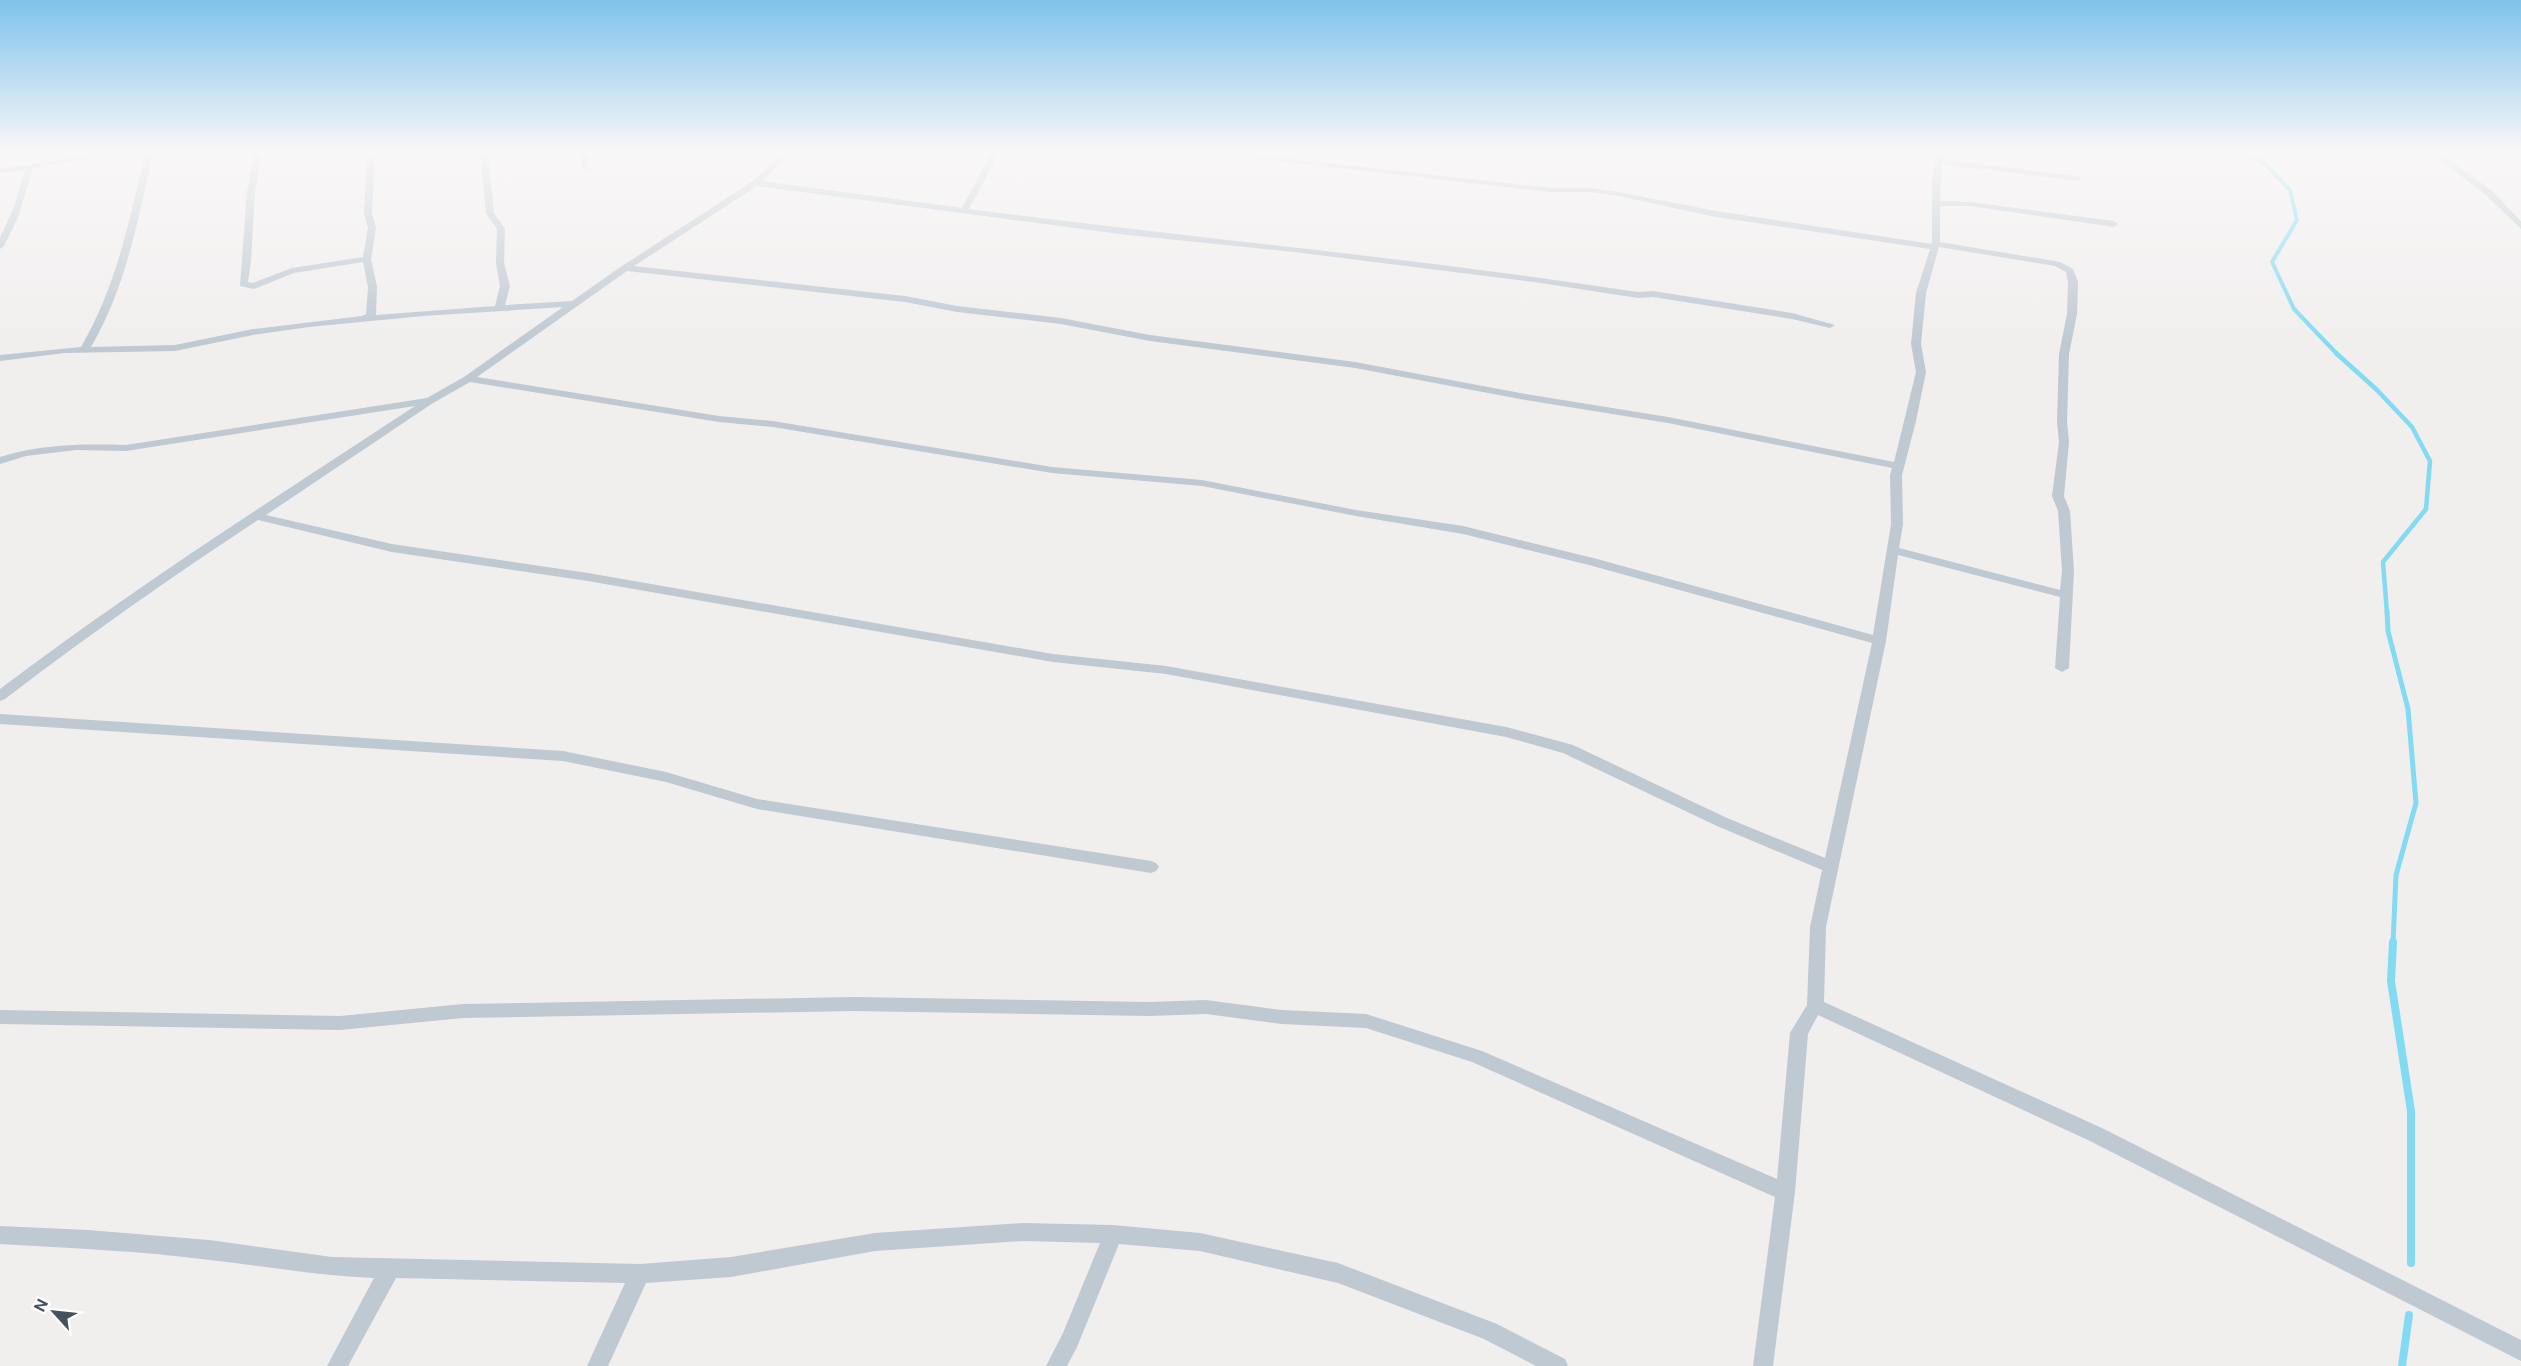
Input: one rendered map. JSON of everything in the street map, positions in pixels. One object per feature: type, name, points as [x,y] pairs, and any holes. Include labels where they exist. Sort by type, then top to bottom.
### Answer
[{"type":"street","points":[[0,246],[15,217]]},
{"type":"street","points":[[84,350],[101,321],[127,250],[136,217]]},
{"type":"street","points":[[250,217],[243,284],[254,286],[292,271],[367,259]]},
{"type":"street","points":[[364,319],[371,315],[370,298],[373,287],[367,259],[372,228],[369,217]]},
{"type":"street","points":[[492,217],[501,229],[500,263],[505,286],[499,309]]},
{"type":"street","points":[[0,696],[170,573],[429,401],[468,379],[625,268],[704,217]]},
{"type":"street","points":[[1020,217],[1128,232],[1294,249],[1534,279],[1638,295],[1653,294],[1792,316],[1830,325]]},
{"type":"street","points":[[1736,217],[2057,264],[2070,271],[2073,282],[2072,303],[2064,354],[2062,422],[2064,442],[2058,496],[2064,520],[2068,571],[2062,668]]},
{"type":"street","points":[[1763,1366],[1785,1192],[1799,1033],[1815,1006],[1818,927],[1879,641],[1897,524],[1896,475],[1921,372],[1916,344],[1921,293],[1935,246],[1936,217]]},
{"type":"street","points":[[2062,217],[2114,224]]},
{"type":"street","points":[[625,268],[662,270],[905,299],[957,309],[1060,321],[1150,338],[1355,365],[1520,396],[1668,420],[1899,466]]},
{"type":"street","points":[[0,358],[84,350],[175,348],[253,332],[364,319],[574,304]]},
{"type":"street","points":[[468,379],[719,419],[773,424],[1052,470],[1202,483],[1356,513],[1463,530],[1604,564],[1879,641]]},
{"type":"street","points":[[0,461],[25,453],[76,447],[126,448],[429,401]]},
{"type":"street","points":[[257,516],[392,548],[588,577],[1053,658],[1166,670],[1506,732],[1568,749],[1722,822],[1830,867]]},
{"type":"street","points":[[1893,550],[2066,595]]},
{"type":"street","points":[[0,719],[104,724],[563,756],[666,777],[767,806],[1151,867]]},
{"type":"street","points":[[0,1017],[340,1023],[463,1011],[853,1004],[1149,1009],[1206,1007],[1282,1017],[1366,1020],[1476,1056],[1785,1192]]},
{"type":"street","points":[[1815,1006],[2097,1136],[2521,1351]]},
{"type":"street","points":[[0,1235],[88,1239],[198,1249],[332,1267],[391,1267],[512,1273],[640,1274],[731,1267],[875,1242],[1023,1232],[1113,1234],[1200,1242],[1338,1273],[1490,1331],[1558,1366]]},
{"type":"street","points":[[1056,1366],[1070,1340],[1113,1234]]},
{"type":"street","points":[[337,1366],[391,1267]]},
{"type":"street","points":[[597,1366],[640,1274]]},
{"type":"waterway","points":[[2296,217],[2297,220],[2272,262],[2294,309],[2337,354]]},
{"type":"waterway","points":[[2337,354],[2377,390],[2412,427],[2430,461],[2426,509],[2383,562],[2387,613]]},
{"type":"waterway","points":[[2387,611],[2388,631],[2408,709],[2416,803],[2396,875],[2393,943]]},
{"type":"waterway","points":[[2393,942],[2391,981],[2411,1111],[2411,1263]]},
{"type":"waterway","points":[[2402,1366],[2409,1315]]}]
